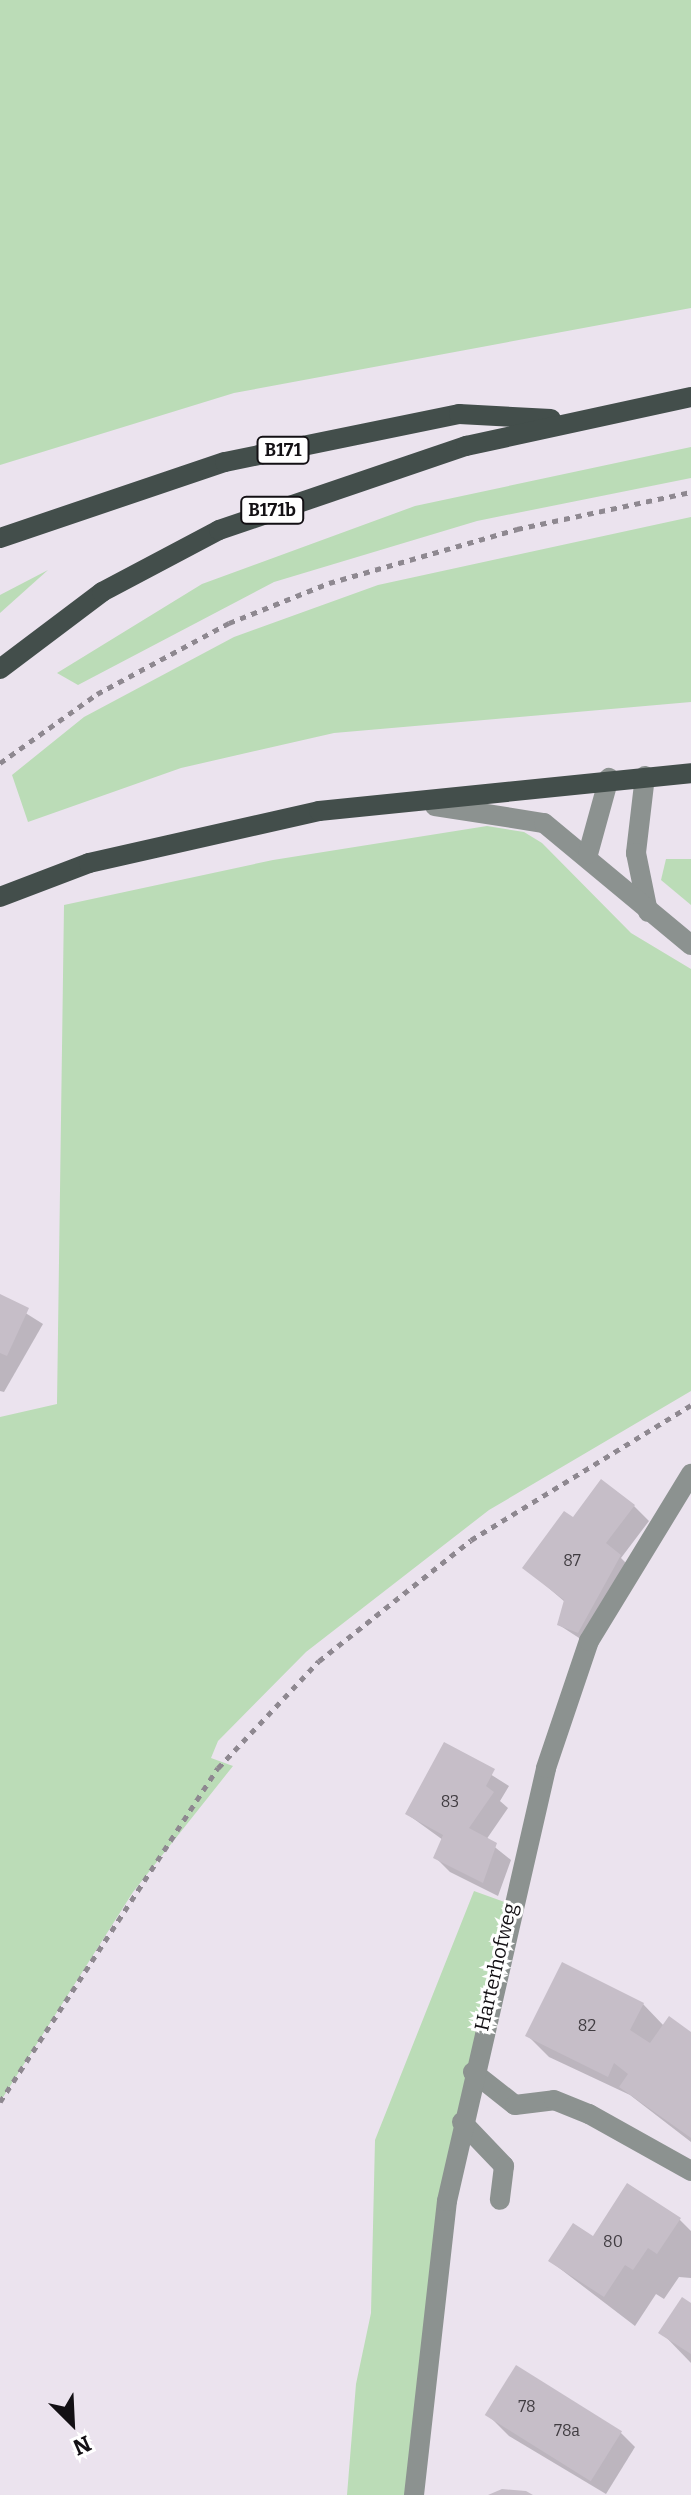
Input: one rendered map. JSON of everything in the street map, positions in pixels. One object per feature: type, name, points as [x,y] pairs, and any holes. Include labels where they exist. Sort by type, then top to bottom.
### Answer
[{"type":"main road","name":"B171b","points":[[0,669],[102,592],[219,530],[331,487],[575,421],[691,397]]},
{"type":"main road","name":"B171","points":[[0,538],[183,473],[459,414],[575,421]]},
{"type":"main road","points":[[0,897],[89,863],[355,806],[609,778],[691,773]]},
{"type":"street","points":[[645,776],[636,853],[650,916]]},
{"type":"street","points":[[588,854],[609,778]]},
{"type":"street","points":[[355,806],[513,815],[544,823],[588,854],[650,916],[691,945]]},
{"type":"street","name":"Harterhofweg","points":[[414,2495],[462,2122],[546,1768],[589,1641],[691,1474]]},
{"type":"street","points":[[473,2072],[515,2105],[554,2100],[691,2171]]},
{"type":"street","points":[[462,2122],[504,2166],[500,2200]]},
{"type":"path","points":[[0,763],[97,694],[229,623],[329,583],[517,529],[691,492]]},
{"type":"path","points":[[0,2102],[218,1768],[319,1661],[471,1540],[691,1405]]},
{"type":"green space","points":[[0,0],[691,0],[691,308],[234,393],[0,465]]},
{"type":"green space","points":[[691,447],[691,478],[477,521],[274,582],[78,685],[57,673],[202,584],[415,506]]},
{"type":"green space","points":[[691,517],[691,702],[334,733],[181,768],[28,822],[12,775],[84,717],[234,637],[378,585]]},
{"type":"green space","points":[[48,570],[0,613],[0,595]]},
{"type":"green space","points":[[487,826],[524,832],[542,843],[631,933],[691,969],[691,1391],[489,1510],[306,1652],[218,1741],[211,1758],[233,1766],[133,1892],[0,2102],[0,1417],[57,1404],[64,905],[273,860]]},
{"type":"green space","points":[[666,859],[691,859],[691,905],[661,880]]},
{"type":"green space","points":[[474,1891],[510,1904],[473,2072],[414,2495],[347,2495],[356,2384],[371,2313],[375,2140]]},
{"type":"building","points":[[0,1294],[29,1308],[7,1356],[0,1353]]},
{"type":"building","points":[[601,1479],[635,1505],[606,1543],[621,1555],[578,1633],[557,1625],[564,1600],[522,1568],[564,1511],[573,1517]]},
{"type":"building","points":[[444,1742],[495,1769],[486,1786],[494,1792],[469,1828],[497,1843],[483,1883],[433,1858],[443,1835],[405,1814]]},
{"type":"building","points":[[562,1962],[644,2003],[630,2030],[650,2043],[669,2016],[691,2032],[691,2138],[619,2087],[628,2074],[614,2063],[608,2077],[525,2036]]},
{"type":"building","points":[[627,2183],[681,2218],[657,2254],[648,2248],[633,2270],[625,2265],[604,2297],[548,2261],[573,2223],[593,2236]]},
{"type":"building","points":[[682,2297],[691,2303],[691,2354],[658,2333]]},
{"type":"building","points":[[516,2365],[622,2431],[591,2481],[485,2415]]},
{"type":"building","points":[[502,2489],[526,2491],[533,2495],[488,2495]]}]
